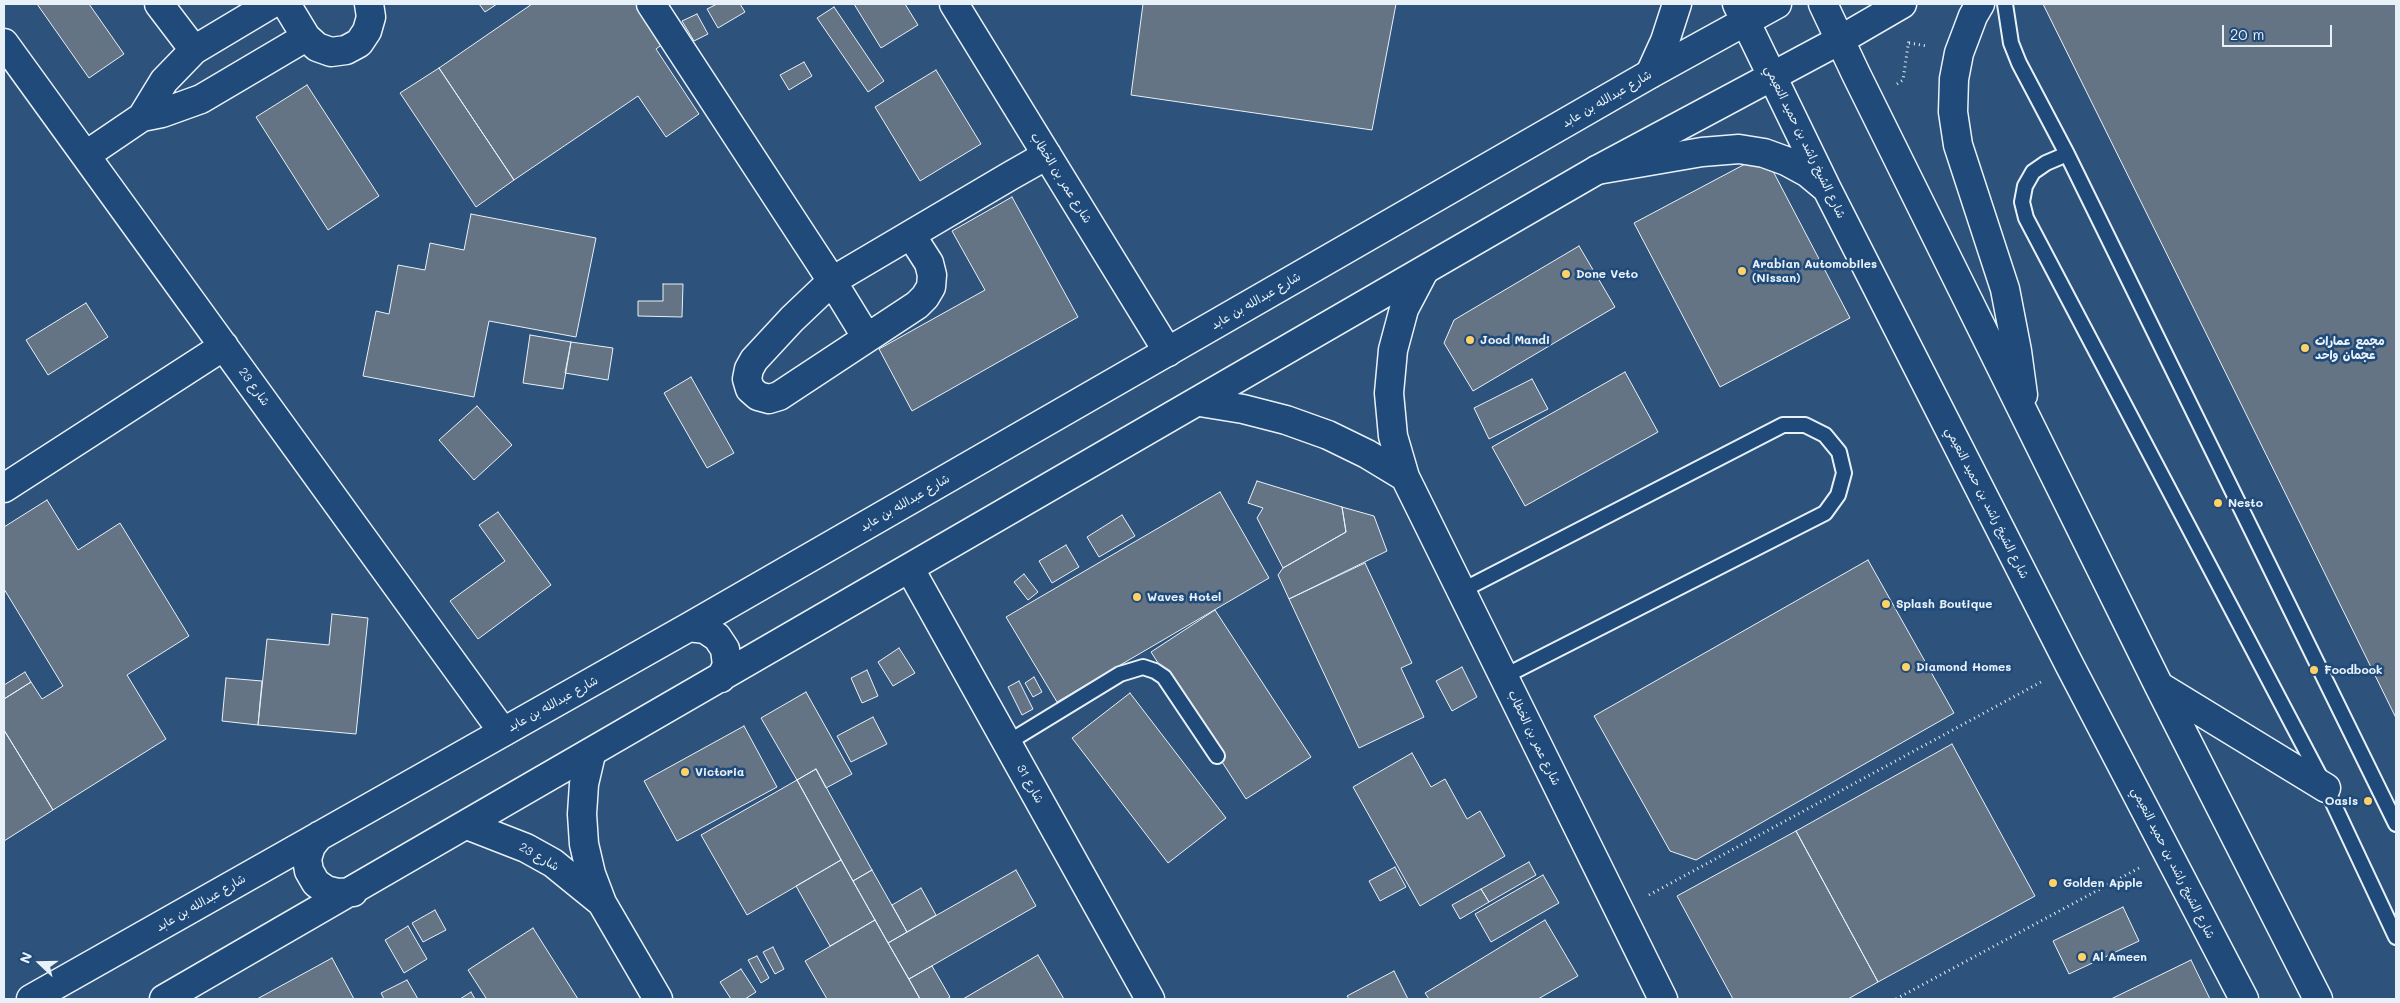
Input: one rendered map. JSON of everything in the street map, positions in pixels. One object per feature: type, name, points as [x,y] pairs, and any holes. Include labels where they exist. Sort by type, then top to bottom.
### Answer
[{"type":"main road","points":[[160,4],[194,50]]},
{"type":"main road","points":[[142,117],[164,81],[194,50],[271,4]]},
{"type":"main road","points":[[286,4],[306,37],[317,47],[331,52],[346,50],[359,43],[367,31],[371,17],[369,4]]},
{"type":"main road","points":[[651,4],[832,281],[867,338]]},
{"type":"main road","name":"شارع عمر بن الخطاب","points":[[954,4],[1168,352]]},
{"type":"main road","points":[[1650,74],[1665,41],[1676,4]]},
{"type":"main road","name":"شارع عبدالله بن عابد","points":[[31,999],[689,627],[1650,74],[1742,12],[1777,4]]},
{"type":"main road","points":[[1823,4],[2159,686],[2318,999]]},
{"type":"main road","points":[[164,999],[1200,402],[1597,170],[1840,40],[1902,4]]},
{"type":"main road","points":[[1980,4],[1973,16],[1959,54],[1954,79],[1953,112],[1958,145],[2006,297],[2017,351],[2026,416]]},
{"type":"main road","name":"شارع الشيخ راشد بن حميد النعيمي","points":[[1742,12],[1827,189],[2070,666],[2244,999]]},
{"type":"main road","points":[[86,155],[142,117],[162,113],[202,99],[306,37]]},
{"type":"main road","name":"شارع 23","points":[[4,43],[504,732]]},
{"type":"main road","points":[[1597,170],[1702,152],[1739,149],[1764,153],[1786,161],[1808,173],[1827,189]]},
{"type":"main road","points":[[911,235],[929,264],[932,275],[931,286],[917,306],[779,396],[769,399],[758,396],[750,389],[747,379],[749,369],[754,360],[792,319],[832,281],[1047,155]]},
{"type":"main road","name":"شارع عمر بن الخطاب","points":[[1424,271],[1404,310],[1393,350],[1389,393],[1393,436],[1405,477],[1663,999]]},
{"type":"main road","points":[[4,488],[224,346]]},
{"type":"main road","points":[[1200,402],[1243,409],[1286,420],[1328,435],[1367,454],[1405,477]]},
{"type":"main road","name":"شارع 31","points":[[910,569],[1150,999]]},
{"type":"main road","points":[[689,627],[704,628],[718,637],[725,649],[727,665],[721,678]]},
{"type":"main road","points":[[2159,686],[2326,788]]},
{"type":"main road","name":"شارع 23","points":[[591,754],[584,784],[582,814],[584,844],[591,874],[602,903],[658,999]]},
{"type":"main road","name":"شارع 23","points":[[467,825],[526,848],[553,863],[602,903]]},
{"type":"main road","points":[[319,836],[311,846],[307,859],[309,871],[316,883],[326,890],[338,893],[352,892]]},
{"type":"lane","points":[[2005,4],[2006,22],[2014,50],[2396,824]]},
{"type":"lane","points":[[2067,154],[2046,163],[2033,172],[2025,186],[2022,202],[2026,218],[2326,788],[2396,937]]},
{"type":"lane","points":[[1461,591],[1783,425],[1805,425],[1825,435],[1839,452],[1844,473],[1838,495],[1824,513],[1504,676]]},
{"type":"lane","points":[[1007,743],[1120,674],[1143,667],[1154,671],[1164,678],[1217,756]]},
{"type":"path","points":[[1620,911],[2070,666]]},
{"type":"path","points":[[1896,999],[2168,852]]},
{"type":"building","points":[[37,4],[89,4],[124,54],[89,78]]},
{"type":"building","points":[[479,4],[497,4],[485,12]]},
{"type":"building","points":[[532,4],[646,4],[670,39],[656,49],[699,114],[666,137],[638,96],[514,180],[439,68]]},
{"type":"building","points":[[717,4],[740,4],[745,12],[718,28],[707,9]]},
{"type":"building","points":[[854,4],[905,4],[918,25],[881,48]]},
{"type":"building","points":[[1143,4],[1396,4],[1372,130],[1131,95]]},
{"type":"building","name":"مجمع عمارات عجمان واحد","points":[[2043,4],[2396,4],[2396,718],[2299,521]]},
{"type":"building","points":[[834,7],[884,81],[868,92],[817,18]]},
{"type":"building","points":[[697,14],[708,34],[694,41],[682,21]]},
{"type":"building","points":[[804,62],[812,76],[789,90],[780,75]]},
{"type":"building","points":[[439,68],[514,180],[476,207],[400,93]]},
{"type":"building","points":[[936,70],[981,144],[920,181],[875,107]]},
{"type":"building","points":[[307,85],[379,196],[328,230],[256,117]]},
{"type":"building","name":"Arabian Automobiles (Nissan)","points":[[1764,154],[1850,318],[1720,387],[1634,223]]},
{"type":"building","points":[[1012,197],[1078,317],[912,411],[879,349],[985,290],[952,231]]},
{"type":"building","points":[[471,214],[596,238],[576,337],[489,321],[474,397],[363,376],[376,311],[389,314],[398,265],[425,270],[430,243],[464,250]]},
{"type":"building","points":[[1579,246],[1615,307],[1473,391],[1444,343],[1454,320]]},
{"type":"building","points":[[663,284],[683,284],[682,317],[638,316],[638,301],[663,301]]},
{"type":"building","points":[[86,303],[108,337],[48,375],[26,340]]},
{"type":"building","points":[[530,335],[571,342],[563,389],[523,383]]},
{"type":"building","points":[[571,342],[613,348],[608,380],[565,373]]},
{"type":"building","points":[[1625,372],[1658,432],[1525,506],[1492,447]]},
{"type":"building","points":[[691,377],[734,453],[707,468],[664,393]]},
{"type":"building","points":[[1532,379],[1548,409],[1489,439],[1474,408]]},
{"type":"building","points":[[477,406],[512,445],[474,480],[439,440]]},
{"type":"building","points":[[1257,481],[1342,507],[1346,532],[1283,568],[1257,518],[1263,508],[1248,503]]},
{"type":"building","name":"Waves Hotel","points":[[1220,492],[1269,578],[1057,702],[1006,617]]},
{"type":"building","points":[[47,500],[78,550],[120,523],[189,636],[127,675],[166,739],[53,810],[4,730],[4,699],[31,682],[42,699],[63,686],[4,589],[4,527]]},
{"type":"building","points":[[1342,507],[1374,516],[1387,551],[1289,599],[1278,575],[1283,568],[1346,532]]},
{"type":"building","points":[[498,512],[551,585],[478,639],[450,601],[505,561],[479,525]]},
{"type":"building","points":[[1122,515],[1135,536],[1099,557],[1087,537]]},
{"type":"building","points":[[1066,545],[1079,567],[1052,583],[1039,561]]},
{"type":"building","points":[[1868,560],[1954,713],[1696,860],[1670,851],[1594,716]]},
{"type":"building","points":[[1365,563],[1412,663],[1401,668],[1424,717],[1359,748],[1289,599]]},
{"type":"building","points":[[1024,574],[1038,592],[1028,600],[1014,582]]},
{"type":"building","points":[[1215,610],[1311,757],[1246,799],[1151,652]]},
{"type":"building","points":[[332,614],[368,618],[356,734],[258,725],[267,639],[329,645]]},
{"type":"building","points":[[899,648],[915,673],[893,686],[878,662]]},
{"type":"building","points":[[1462,667],[1477,697],[1452,711],[1436,681]]},
{"type":"building","points":[[867,670],[878,696],[862,703],[851,678]]},
{"type":"building","points":[[25,672],[31,682],[4,699],[4,685]]},
{"type":"building","points":[[1034,677],[1042,692],[1033,697],[1025,683]]},
{"type":"building","points":[[226,678],[262,681],[258,725],[222,721]]},
{"type":"building","points":[[1019,681],[1033,709],[1022,715],[1008,687]]},
{"type":"building","points":[[806,692],[852,774],[826,788],[816,769],[797,780],[761,718]]},
{"type":"building","points":[[1130,693],[1226,818],[1168,863],[1072,738]]},
{"type":"building","points":[[873,717],[887,744],[851,762],[837,736]]},
{"type":"building","points":[[744,726],[777,787],[677,841],[644,781]]},
{"type":"building","points":[[4,730],[53,810],[4,841]]},
{"type":"building","points":[[1952,744],[2035,896],[1878,982],[1796,831]]},
{"type":"building","points":[[1412,753],[1431,787],[1445,779],[1467,819],[1480,811],[1505,856],[1420,906],[1353,787]]},
{"type":"building","points":[[816,769],[872,870],[853,881],[797,780]]},
{"type":"building","points":[[797,780],[841,860],[747,915],[701,835]]},
{"type":"building","points":[[1796,831],[1878,982],[1848,999],[1733,999],[1677,896]]},
{"type":"building","points":[[841,860],[875,920],[830,946],[796,886]]},
{"type":"building","points":[[1529,862],[1536,875],[1489,902],[1481,889]]},
{"type":"building","points":[[1395,867],[1406,887],[1380,901],[1369,881]]},
{"type":"building","points":[[872,870],[907,932],[888,943],[853,881]]},
{"type":"building","points":[[1016,870],[1036,906],[909,979],[888,943]]},
{"type":"building","points":[[1543,875],[1559,903],[1491,942],[1475,914]]},
{"type":"building","points":[[921,888],[936,915],[907,932],[892,905]]},
{"type":"building","points":[[1481,889],[1489,902],[1460,919],[1452,905]]},
{"type":"building","name":"Al Ameen","points":[[2123,907],[2139,941],[2069,974],[2053,941]]},
{"type":"building","points":[[435,910],[446,930],[423,942],[412,923]]},
{"type":"building","points":[[875,920],[920,999],[827,999],[805,961]]},
{"type":"building","points":[[1545,920],[1578,976],[1538,999],[1429,999],[1425,993]]},
{"type":"building","points":[[408,926],[427,959],[404,973],[385,940]]},
{"type":"building","points":[[533,928],[578,999],[484,999],[486,998],[468,970]]},
{"type":"building","points":[[773,947],[784,969],[775,974],[763,952]]},
{"type":"building","points":[[1038,955],[1064,999],[963,999]]},
{"type":"building","points":[[757,956],[769,978],[761,983],[748,960]]},
{"type":"building","points":[[332,958],[354,999],[257,999]]},
{"type":"building","points":[[2191,960],[2210,999],[2111,999]]},
{"type":"building","points":[[932,966],[950,997],[947,999],[920,999],[909,979]]},
{"type":"building","points":[[741,969],[756,992],[745,999],[731,999],[720,982]]},
{"type":"building","points":[[1394,971],[1408,999],[1349,999],[1347,996]]},
{"type":"building","points":[[407,980],[418,999],[384,999],[381,993]]},
{"type":"building","points":[[471,992],[475,999],[460,999]]},
{"type":"place","name":"Arabian Automobiles (Nissan)","points":[[1742,271]]},
{"type":"place","name":"Done Veto","points":[[1566,274]]},
{"type":"place","name":"Jood Mandi","points":[[1470,340]]},
{"type":"place","name":"مجمع عمارات عجمان واحد","points":[[2305,348]]},
{"type":"place","name":"Nesto","points":[[2218,503]]},
{"type":"place","name":"Waves Hotel","points":[[1137,597]]},
{"type":"place","name":"Splash Boutique","points":[[1886,604]]},
{"type":"place","name":"Diamond Homes","points":[[1906,667]]},
{"type":"place","name":"Foodbook","points":[[2314,670]]},
{"type":"place","name":"Victoria","points":[[685,772]]},
{"type":"place","name":"Oasis","points":[[2368,801]]},
{"type":"place","name":"Golden Apple","points":[[2053,883]]},
{"type":"place","name":"Al Ameen","points":[[2082,957]]}]
